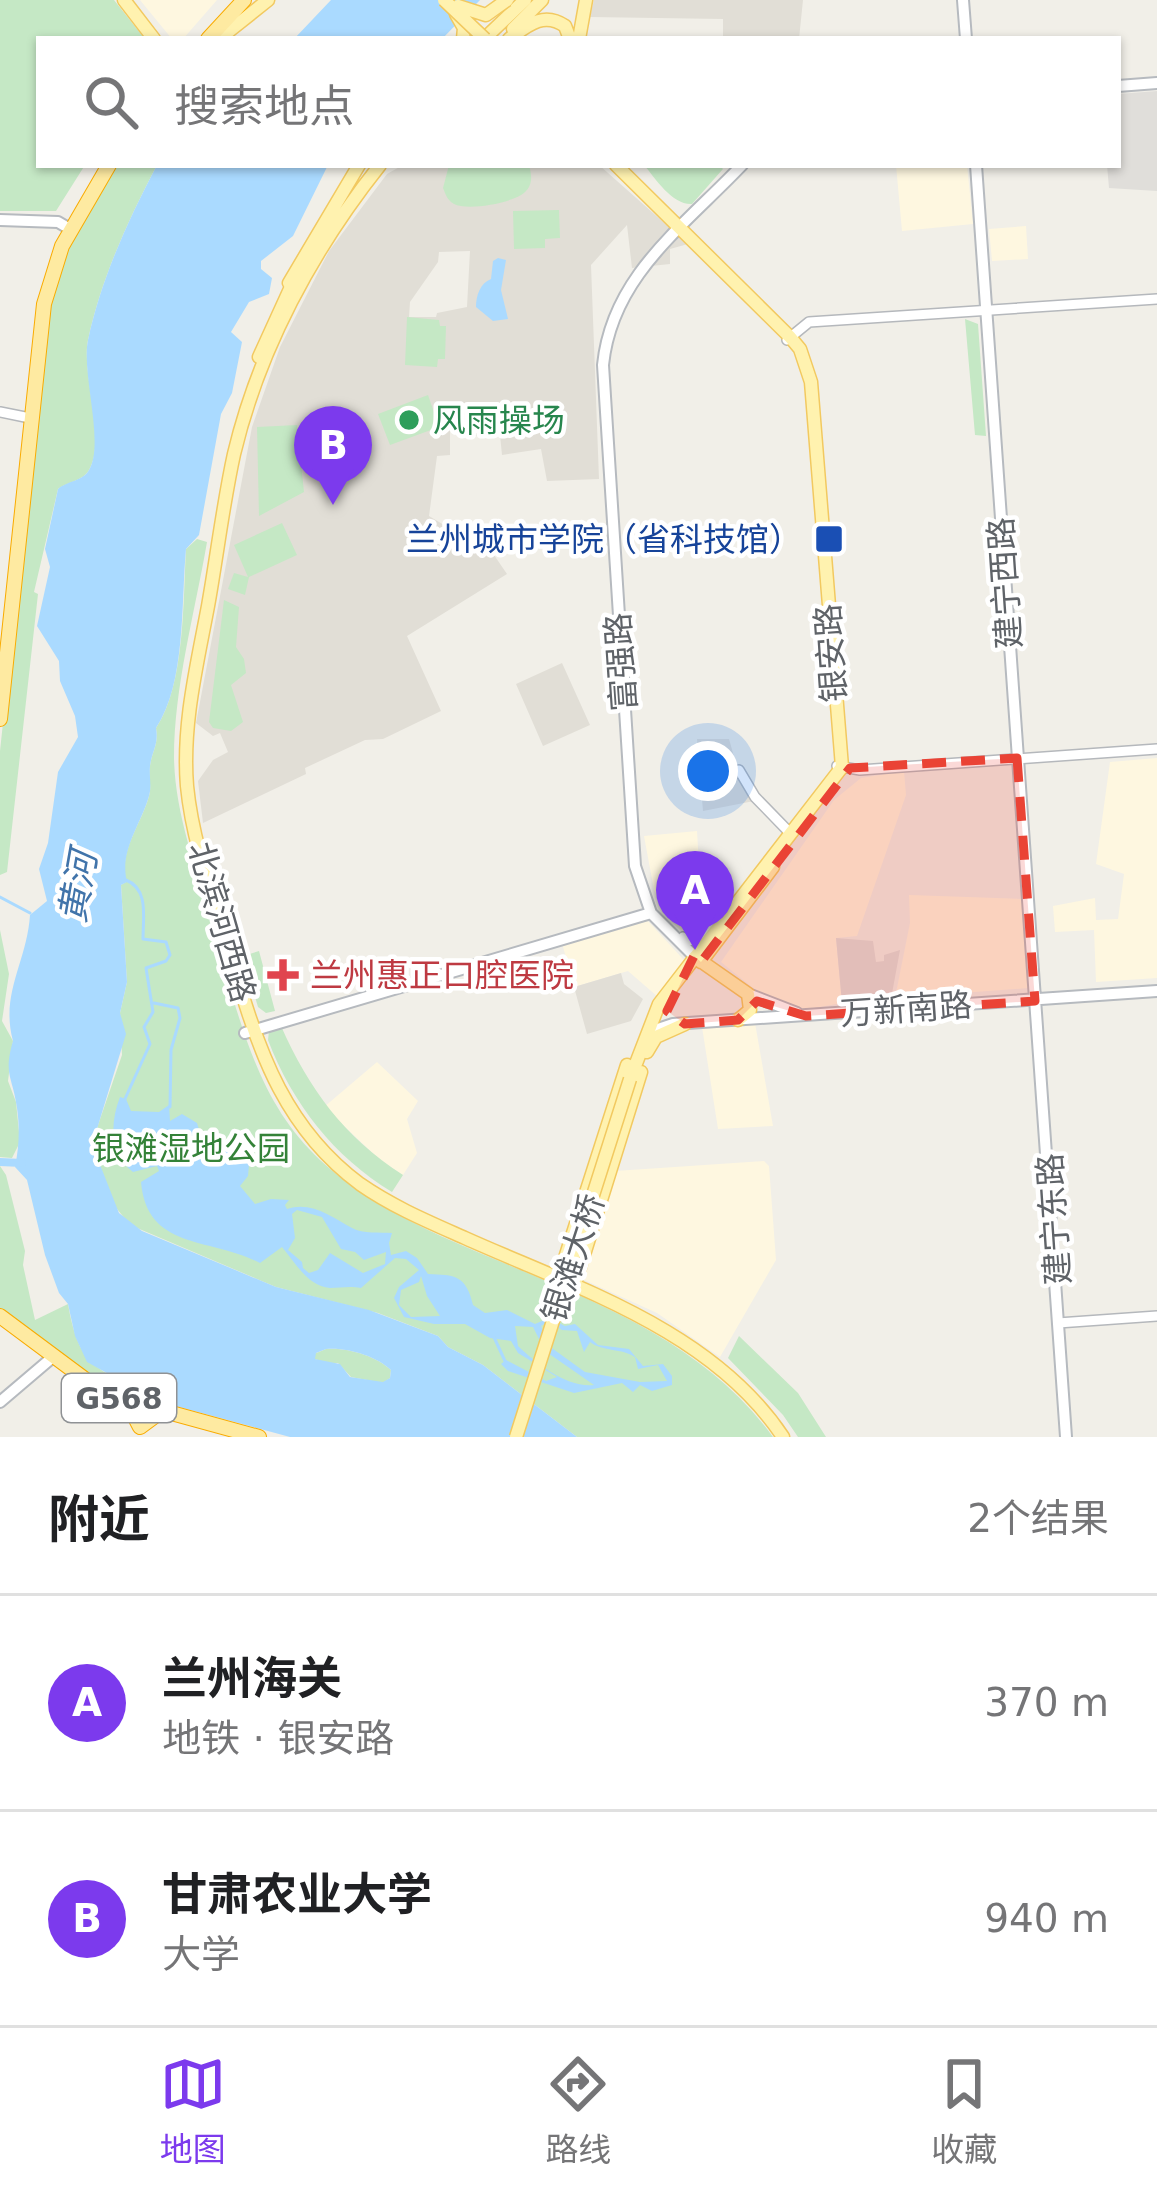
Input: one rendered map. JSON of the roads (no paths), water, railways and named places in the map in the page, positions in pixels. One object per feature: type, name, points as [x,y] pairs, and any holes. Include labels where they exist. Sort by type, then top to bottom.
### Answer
[{"type":"highway","points":[[216,36],[246,4]]},
{"type":"highway","points":[[0,643],[41,289],[67,226],[103,168]]},
{"type":"highway","points":[[0,719],[27,418]]},
{"type":"highway","name":"G568","points":[[0,1318],[94,1386],[150,1409],[249,1437]]},
{"type":"highway","name":"G568","points":[[52,1356],[92,1388],[128,1404],[259,1437]]},
{"type":"highway","points":[[128,1404],[139,1432]]},
{"type":"highway","points":[[139,1432],[150,1409]]},
{"type":"main road","points":[[124,0],[152,36]]},
{"type":"main road","points":[[134,0],[162,36]]},
{"type":"main road","points":[[246,4],[268,0]]},
{"type":"main road","points":[[450,2],[486,14],[510,0]]},
{"type":"main road","points":[[497,36],[510,0]]},
{"type":"main road","points":[[498,36],[528,0]]},
{"type":"main road","points":[[498,36],[542,0]]},
{"type":"main road","points":[[576,36],[582,0]]},
{"type":"main road","points":[[965,0],[968,36]]},
{"type":"main road","points":[[450,2],[493,36]]},
{"type":"main road","points":[[450,2],[462,22],[463,36]]},
{"type":"main road","points":[[500,36],[532,22],[558,21],[572,36]]},
{"type":"main road","points":[[1121,86],[1157,83]]},
{"type":"main road","points":[[321,239],[368,168]]},
{"type":"main road","points":[[266,338],[291,279],[368,168]]},
{"type":"main road","name":"北滨河西路","points":[[369,168],[356,194],[321,239],[266,338],[229,449],[188,717],[188,790],[198,842],[248,1028],[282,1098],[337,1165],[388,1202],[690,1346],[729,1376],[779,1437]]},
{"type":"main road","name":"银安路","points":[[623,168],[790,336],[807,364],[843,767]]},
{"type":"main road","name":"富强路","points":[[650,910],[634,856],[603,365],[606,337],[615,308],[636,273],[739,168]]},
{"type":"main road","name":"建宁西路","points":[[978,168],[1036,1001]]},
{"type":"main road","points":[[0,220],[67,226]]},
{"type":"main road","name":"北滨河西路","points":[[214,547],[250,404],[321,239]]},
{"type":"main road","points":[[685,1024],[670,1017],[668,1006],[790,833],[843,767]]},
{"type":"main road","points":[[557,1283],[640,1034],[843,767]]},
{"type":"main road","points":[[248,1028],[650,910],[698,959],[748,994],[806,1016]]},
{"type":"main road","name":"万新南路","points":[[655,1030],[685,1024],[1157,991]]},
{"type":"main road","points":[[738,1020],[750,1010],[748,994]]},
{"type":"main road","name":"建宁东路","points":[[1036,1001],[1068,1437]]},
{"type":"main road","points":[[632,1080],[659,1004]]},
{"type":"main road","points":[[573,1290],[646,1052],[665,1030],[685,1024]]},
{"type":"main road","points":[[632,1080],[655,1030]]},
{"type":"main road","name":"银滩大桥","points":[[518,1437],[632,1080]]},
{"type":"main road","points":[[0,1398],[52,1356]]},
{"type":"street","points":[[790,336],[809,322],[1157,298]]},
{"type":"street","points":[[0,412],[27,418]]},
{"type":"street","points":[[843,767],[1157,747]]},
{"type":"street","points":[[739,770],[755,797],[790,833]]},
{"type":"street","points":[[698,959],[704,936],[728,902]]},
{"type":"street","points":[[683,937],[689,941],[704,936]]},
{"type":"street","points":[[1060,1325],[1157,1318]]},
{"type":"water","points":[[331,0],[480,0],[445,36],[297,36]]},
{"type":"water","name":"黄河","points":[[156,168],[327,168],[293,236],[261,261],[261,269],[272,278],[269,294],[249,302],[231,332],[242,342],[232,393],[221,414],[199,535],[186,549],[173,689],[156,728],[150,792],[128,848],[127,882],[121,885],[127,982],[120,1013],[126,1034],[97,1129],[99,1162],[119,1213],[142,1231],[276,1287],[369,1310],[438,1336],[577,1437],[290,1437],[157,1401],[87,1362],[75,1336],[68,1304],[45,1255],[27,1180],[15,1167],[19,1123],[9,1069],[10,1008],[30,915],[47,901],[39,869],[48,843],[58,772],[78,737],[60,681],[59,661],[37,626],[50,567],[45,549],[58,489],[86,474],[93,458],[88,340],[116,250]],"holes":[[[326,1349],[352,1351],[391,1370],[390,1378],[383,1382],[350,1377],[340,1364],[315,1359],[316,1353]]]},
{"type":"water","points":[[498,258],[506,260],[501,290],[508,319],[493,321],[476,303]]},
{"type":"water","points":[[120,1097],[131,1111],[159,1112],[169,1105],[170,1121],[182,1114],[197,1123],[202,1139],[187,1141],[183,1135],[180,1142],[166,1147],[165,1159],[179,1165],[193,1145],[204,1145],[206,1139],[250,1153],[248,1176],[240,1186],[255,1204],[289,1200],[287,1209],[313,1209],[356,1230],[392,1233],[391,1255],[406,1251],[428,1274],[458,1279],[473,1305],[485,1313],[507,1310],[535,1324],[549,1318],[565,1326],[575,1324],[598,1345],[629,1349],[643,1366],[663,1364],[672,1385],[652,1391],[640,1385],[633,1392],[622,1383],[574,1393],[508,1371],[501,1364],[506,1360],[546,1381],[557,1377],[518,1353],[511,1341],[490,1338],[465,1324],[404,1317],[394,1298],[399,1287],[419,1270],[406,1259],[395,1258],[361,1288],[330,1288],[308,1278],[282,1247],[260,1263],[168,1231],[146,1204],[141,1182],[159,1171],[157,1166],[133,1172],[119,1156],[113,1127]],"holes":[[[297,1210],[322,1217],[341,1249],[364,1260],[386,1252],[385,1264],[363,1273],[330,1253],[318,1270],[309,1273],[288,1250],[295,1238],[292,1214]],[[421,1276],[440,1316],[411,1317],[399,1305],[401,1290],[419,1282]],[[549,1321],[562,1330],[577,1331],[584,1352],[590,1342],[635,1357],[638,1369],[658,1365],[667,1381],[640,1382],[585,1372],[549,1346],[541,1326]],[[515,1326],[533,1327],[545,1351],[594,1385],[563,1379],[518,1346]]]},
{"type":"waterway","points":[[124,1101],[150,1044],[144,1027],[153,1012],[146,968],[170,955],[166,942],[143,939],[141,897],[126,880]]},
{"type":"waterway","points":[[0,897],[30,913]]},
{"type":"waterway","points":[[154,1003],[178,1008],[180,1018],[171,1050],[170,1107]]},
{"type":"waterway","points":[[0,1162],[22,1163]]},
{"type":"waterway","points":[[493,1335],[505,1361]]},
{"type":"place","name":"风雨操场","points":[[409,420]]},
{"type":"place","name":"甘肃农业大学","points":[[333,505]]},
{"type":"place","name":"兰州城市学院（省科技馆）","points":[[829,539]]},
{"type":"place","name":"兰州海关","points":[[695,950]]},
{"type":"place","name":"兰州惠正口腔医院","points":[[283,975]]},
{"type":"park label","name":"银滩湿地公园","points":[[191,1148]]}]
